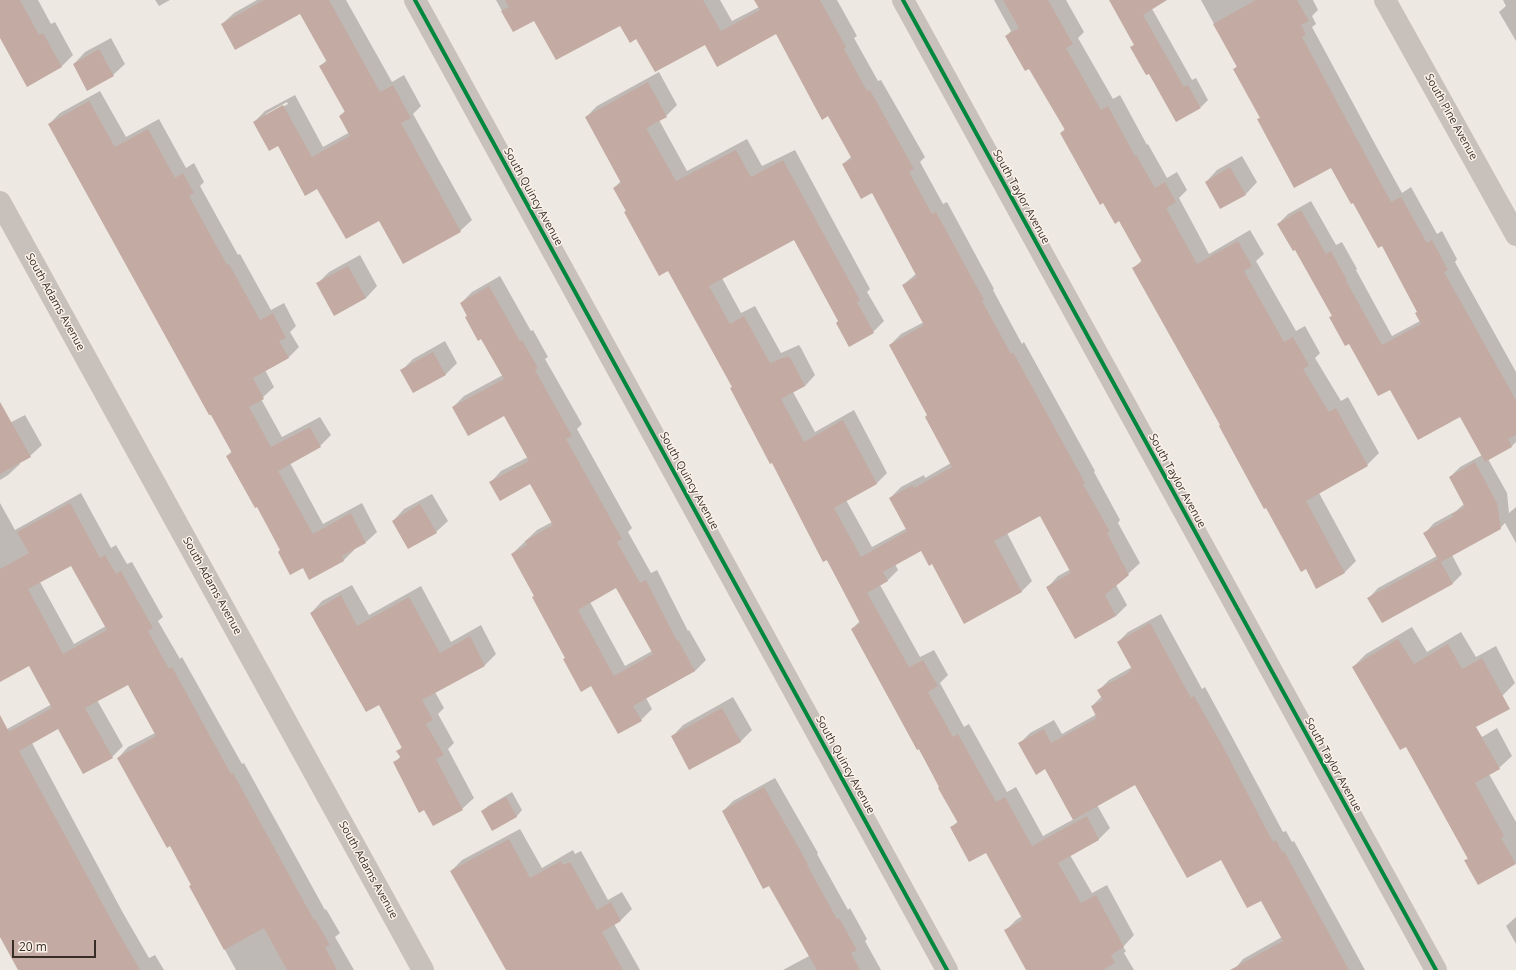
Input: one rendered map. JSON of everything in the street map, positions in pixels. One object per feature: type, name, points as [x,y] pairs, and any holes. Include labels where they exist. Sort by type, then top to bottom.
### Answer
[{"type":"street","name":"South Quincy Avenue","points":[[415,0],[947,970]]},
{"type":"street","name":"South Taylor Avenue","points":[[903,0],[1436,970]]},
{"type":"street","name":"South Pine Avenue","points":[[1385,0],[1516,234]]},
{"type":"street","name":"South Adams Avenue","points":[[0,202],[423,970]]},
{"type":"building","points":[[0,0],[20,0],[39,35],[43,33],[62,67],[27,87],[0,38]]},
{"type":"building","points":[[264,0],[329,0],[380,92],[393,85],[411,118],[401,123],[461,232],[403,264],[379,221],[346,239],[317,189],[305,196],[278,146],[269,151],[253,122],[283,105],[312,157],[350,136],[339,116],[345,112],[319,66],[327,62],[300,14],[235,50],[221,24]]},
{"type":"building","points":[[505,0],[703,0],[721,31],[760,10],[754,0],[820,0],[846,47],[844,49],[867,91],[870,90],[914,169],[909,172],[932,214],[936,212],[984,300],[982,301],[1011,354],[1013,352],[1085,483],[1083,484],[1110,532],[1107,533],[1129,575],[1105,595],[1116,616],[1075,639],[1046,587],[1071,573],[1040,516],[994,541],[1022,592],[964,624],[932,564],[929,566],[921,551],[883,572],[888,581],[867,593],[909,667],[923,660],[938,686],[928,692],[953,737],[958,734],[996,802],[1005,797],[1032,846],[1087,816],[1099,840],[1058,863],[1081,903],[1096,895],[1124,947],[1111,955],[1115,963],[1103,970],[1026,970],[1004,930],[1023,920],[986,853],[969,862],[950,827],[958,823],[938,788],[939,787],[919,749],[917,750],[851,629],[860,623],[827,560],[823,562],[772,463],[770,464],[730,388],[732,387],[668,271],[659,276],[624,212],[626,211],[613,188],[621,183],[585,117],[648,82],[667,117],[646,128],[676,181],[736,150],[751,177],[783,160],[860,300],[857,302],[874,333],[849,347],[836,323],[838,321],[794,240],[709,286],[730,324],[744,316],[770,363],[788,356],[791,359],[805,386],[781,399],[804,442],[843,420],[877,484],[834,508],[861,557],[907,531],[889,498],[913,485],[914,488],[952,467],[925,417],[927,415],[889,345],[924,325],[902,285],[917,277],[872,193],[861,199],[842,164],[852,159],[828,116],[822,120],[776,34],[717,67],[705,45],[655,72],[636,39],[630,43],[620,26],[556,60],[534,21],[513,32],[501,11],[509,7]]},
{"type":"building","points":[[1003,0],[1048,0],[1073,44],[1066,48],[1101,110],[1108,106],[1135,156],[1136,155],[1155,188],[1165,182],[1176,202],[1166,208],[1197,264],[1238,241],[1252,266],[1244,271],[1284,342],[1293,337],[1309,365],[1303,369],[1329,412],[1336,408],[1368,466],[1306,501],[1345,573],[1316,589],[1306,569],[1301,572],[1266,508],[1264,509],[1219,426],[1220,425],[1132,268],[1142,262],[1119,221],[1115,224],[1103,203],[1100,205],[1060,133],[1065,130],[1029,69],[1025,71],[1005,36],[1019,28]]},
{"type":"building","points":[[1109,0],[1167,0],[1143,15],[1184,87],[1188,85],[1201,108],[1176,122],[1149,74],[1146,75],[1130,47],[1134,45]]},
{"type":"building","points":[[1256,0],[1297,0],[1309,21],[1301,25],[1306,34],[1302,37],[1391,202],[1401,197],[1427,243],[1432,240],[1448,270],[1444,272],[1516,400],[1516,435],[1508,439],[1512,447],[1485,462],[1460,417],[1418,440],[1390,390],[1378,396],[1349,344],[1345,346],[1329,317],[1332,316],[1295,250],[1293,251],[1277,224],[1301,210],[1326,254],[1331,251],[1382,345],[1421,324],[1415,313],[1417,312],[1382,246],[1378,248],[1353,203],[1351,204],[1331,168],[1294,188],[1257,119],[1260,118],[1233,69],[1237,67],[1213,24]]},
{"type":"building","points":[[99,49],[114,76],[87,91],[73,64]]},
{"type":"building","points":[[89,101],[115,147],[148,129],[175,178],[183,173],[194,193],[189,196],[227,265],[229,264],[260,320],[273,313],[286,338],[279,341],[289,358],[253,378],[264,399],[249,407],[271,447],[310,427],[321,447],[278,471],[313,534],[351,513],[366,543],[342,556],[344,561],[309,580],[303,568],[290,575],[278,552],[280,550],[257,507],[255,508],[226,456],[232,453],[211,415],[209,415],[48,124]]},
{"type":"building","points":[[1230,167],[1246,195],[1220,209],[1205,182]]},
{"type":"building","points":[[348,266],[366,298],[334,316],[316,283]]},
{"type":"building","points":[[489,286],[520,341],[522,340],[538,368],[535,370],[572,436],[566,439],[622,539],[617,542],[640,583],[646,580],[677,641],[678,640],[695,671],[633,706],[642,721],[618,734],[591,686],[581,692],[563,659],[565,658],[532,597],[534,596],[511,554],[527,545],[525,541],[553,525],[530,484],[500,501],[489,482],[529,461],[504,416],[468,436],[452,407],[504,379],[481,339],[478,341],[465,317],[467,316],[460,303]],"holes":[[[616,588],[653,654],[614,676],[578,610]]]},
{"type":"building","points":[[433,352],[446,375],[413,393],[400,370]]},
{"type":"building","points":[[0,402],[31,457],[0,474]]},
{"type":"building","points":[[1475,462],[1497,503],[1501,529],[1441,562],[1453,584],[1382,623],[1367,598],[1438,559],[1423,533],[1454,516],[1452,514],[1465,507],[1449,477]]},
{"type":"building","points":[[70,503],[100,558],[105,555],[116,574],[121,571],[153,628],[148,631],[169,669],[172,667],[231,774],[233,773],[314,920],[315,919],[330,945],[325,947],[337,970],[287,970],[264,928],[224,950],[189,886],[191,885],[170,846],[167,848],[117,758],[156,736],[128,685],[85,708],[113,758],[83,774],[58,729],[19,751],[140,970],[18,970],[0,937],[0,715],[9,732],[52,708],[29,666],[0,682],[0,569],[29,553],[17,532]],"holes":[[[71,566],[107,630],[63,654],[28,589]]]},
{"type":"building","points":[[420,504],[437,533],[408,549],[392,521]]},
{"type":"building","points":[[341,595],[357,626],[409,597],[440,653],[470,636],[485,666],[422,700],[433,720],[426,724],[444,755],[436,759],[463,810],[433,826],[424,810],[419,813],[393,762],[401,758],[396,751],[402,748],[379,705],[366,712],[310,613]]},
{"type":"building","points":[[1150,623],[1191,698],[1194,696],[1222,745],[1273,842],[1276,840],[1282,852],[1284,851],[1349,970],[1230,970],[1283,941],[1261,901],[1247,908],[1221,860],[1187,878],[1135,785],[1073,820],[1045,769],[1036,775],[1018,743],[1044,729],[1051,743],[1097,718],[1091,706],[1103,700],[1097,690],[1130,672],[1129,670],[1132,669],[1117,642]]},
{"type":"building","points":[[1398,639],[1414,664],[1448,644],[1462,669],[1482,658],[1510,709],[1476,727],[1500,769],[1475,783],[1504,836],[1501,838],[1516,864],[1478,885],[1464,860],[1468,859],[1406,747],[1400,750],[1352,667]]},
{"type":"building","points":[[722,708],[741,742],[689,770],[671,736]]},
{"type":"building","points":[[764,787],[808,864],[807,865],[837,919],[839,918],[857,950],[851,953],[860,970],[817,970],[769,886],[763,889],[722,811]]},
{"type":"building","points":[[506,797],[517,817],[492,831],[481,811]]},
{"type":"building","points":[[509,839],[530,878],[561,861],[563,865],[570,862],[597,910],[611,902],[621,921],[602,932],[623,970],[506,970],[450,871]]},
{"type":"cycle path","points":[[415,0],[947,970]]},
{"type":"cycle path","points":[[903,0],[1436,970]]}]
